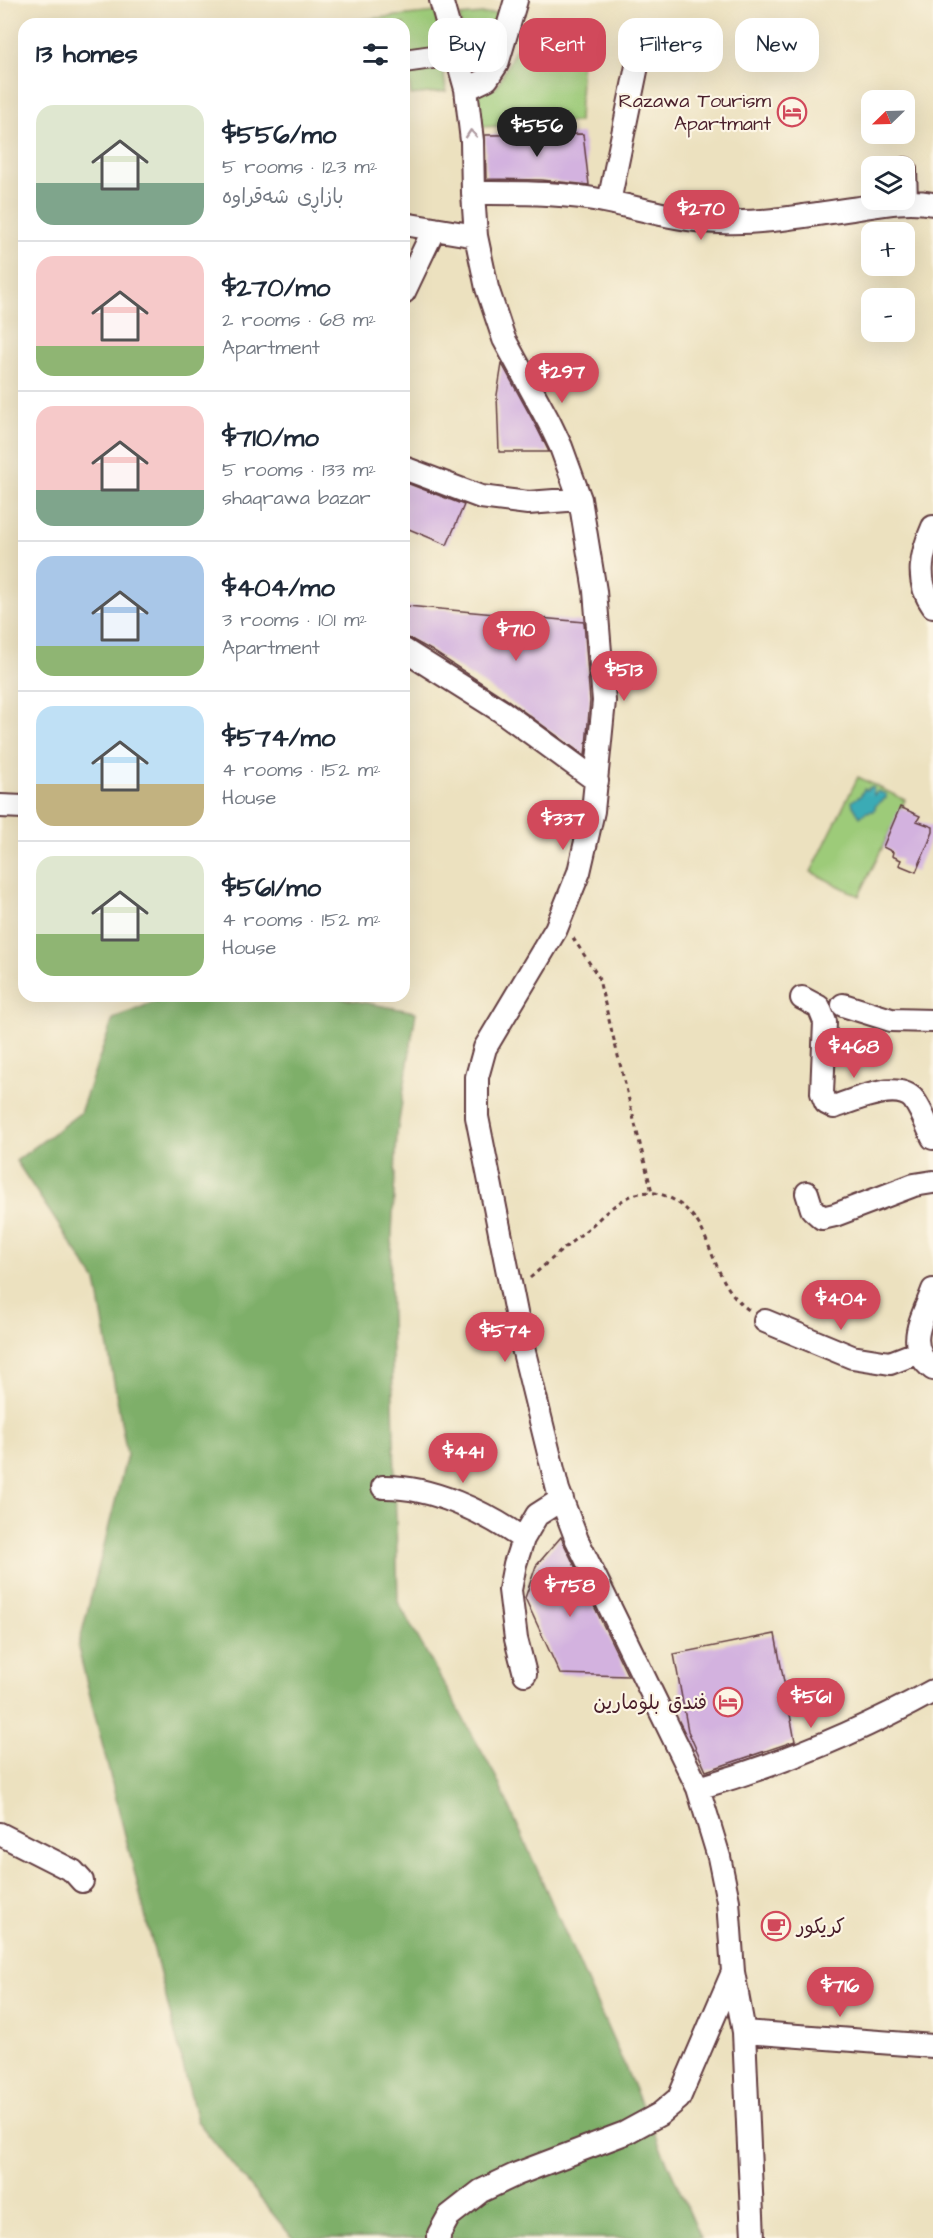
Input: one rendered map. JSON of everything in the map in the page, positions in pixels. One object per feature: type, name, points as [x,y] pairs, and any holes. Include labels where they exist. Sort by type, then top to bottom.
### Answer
[{"type":"street","points":[[441,0],[445,18]]},
{"type":"street","points":[[466,89],[487,79],[497,64],[516,0]]},
{"type":"street","points":[[410,60],[428,58]]},
{"type":"street","points":[[460,72],[466,89],[472,141],[472,193],[476,236],[487,288],[504,339],[553,430],[580,499],[594,581],[604,701],[597,781],[587,842],[579,872],[556,929],[485,1048],[477,1077],[477,1117],[525,1359],[562,1499],[577,1540],[698,1788],[719,1857],[728,1901],[733,1972],[744,2032],[753,2238]]},
{"type":"street","points":[[609,202],[636,72]]},
{"type":"street","points":[[472,193],[539,194],[609,202],[665,216],[692,220],[748,222],[776,220],[861,208]]},
{"type":"street","points":[[915,202],[933,204]]},
{"type":"street","points":[[410,225],[476,236]]},
{"type":"street","points":[[410,279],[434,229]]},
{"type":"street","points":[[410,470],[481,496],[528,503],[580,499]]},
{"type":"street","points":[[933,527],[922,557],[921,572],[923,589],[933,606]]},
{"type":"street","points":[[410,654],[501,711],[597,781]]},
{"type":"street","points":[[0,806],[18,807]]},
{"type":"street","points":[[802,998],[819,1007],[825,1022],[822,1094],[825,1103],[834,1107],[884,1091],[902,1091],[913,1099],[933,1138]]},
{"type":"street","points":[[843,1005],[891,1020],[933,1021]]},
{"type":"street","points":[[807,1193],[812,1209],[822,1218],[914,1185],[933,1182]]},
{"type":"street","points":[[765,1321],[852,1357],[890,1363],[926,1361],[916,1335],[933,1290]]},
{"type":"street","points":[[383,1487],[400,1486],[452,1501],[502,1524],[523,1539]]},
{"type":"street","points":[[525,1674],[516,1639],[510,1590],[523,1539],[537,1515],[562,1499]]},
{"type":"street","points":[[698,1788],[797,1757],[933,1691]]},
{"type":"street","points":[[0,1834],[73,1871],[82,1881]]},
{"type":"street","points":[[439,2238],[449,2216],[481,2191],[517,2174],[625,2133],[660,2114],[679,2098],[733,1972]]},
{"type":"street","points":[[744,2032],[933,2046]]},
{"type":"path","points":[[556,929],[574,939],[598,976],[652,1192]]},
{"type":"path","points":[[512,1293],[617,1204],[634,1195],[652,1192],[668,1197],[686,1209],[700,1228],[714,1264],[736,1301],[765,1321]]},
{"type":"green space","points":[[436,12],[437,18],[428,18],[428,72],[444,72],[446,91],[411,95],[410,18],[377,18]]},
{"type":"green space","points":[[506,12],[504,18],[460,18],[460,16]]},
{"type":"green space","points":[[519,43],[519,72],[581,72],[579,122],[481,127],[477,90],[496,88],[504,72],[507,72],[507,66]]},
{"type":"green space","points":[[858,777],[905,800],[859,896],[811,872]]},
{"type":"green space","points":[[154,1002],[362,1002],[416,1012],[397,1134],[390,1275],[398,1602],[496,1777],[701,2238],[295,2238],[290,2235],[197,2121],[78,1648],[127,1455],[96,1281],[16,1161],[80,1113],[113,1019]]},
{"type":"water","points":[[873,787],[874,795],[878,791],[886,794],[886,798],[876,805],[874,811],[866,812],[860,817],[852,801],[861,795],[864,789],[867,790]]},
{"type":"building","points":[[583,134],[589,185],[542,180],[486,179],[485,135]]},
{"type":"building","points":[[502,364],[549,452],[499,452],[497,395]]},
{"type":"building","points":[[410,484],[464,505],[447,545],[410,530]]},
{"type":"building","points":[[410,606],[584,622],[590,701],[585,756],[508,700],[411,639]]},
{"type":"building","points":[[900,807],[920,816],[917,821],[933,827],[916,872],[899,865],[901,860],[892,856],[893,852],[883,847]]},
{"type":"building","points":[[561,1537],[628,1676],[560,1674],[525,1598],[536,1566]]},
{"type":"building","points":[[775,1634],[795,1741],[706,1771],[688,1731],[674,1654]]},
{"type":"place","name":"Razawa Tourism Apartmant","points":[[792,112]]},
{"type":"place","name":"فندق بلومارين","points":[[728,1702]]},
{"type":"place","name":"کریکور","points":[[776,1926]]}]
